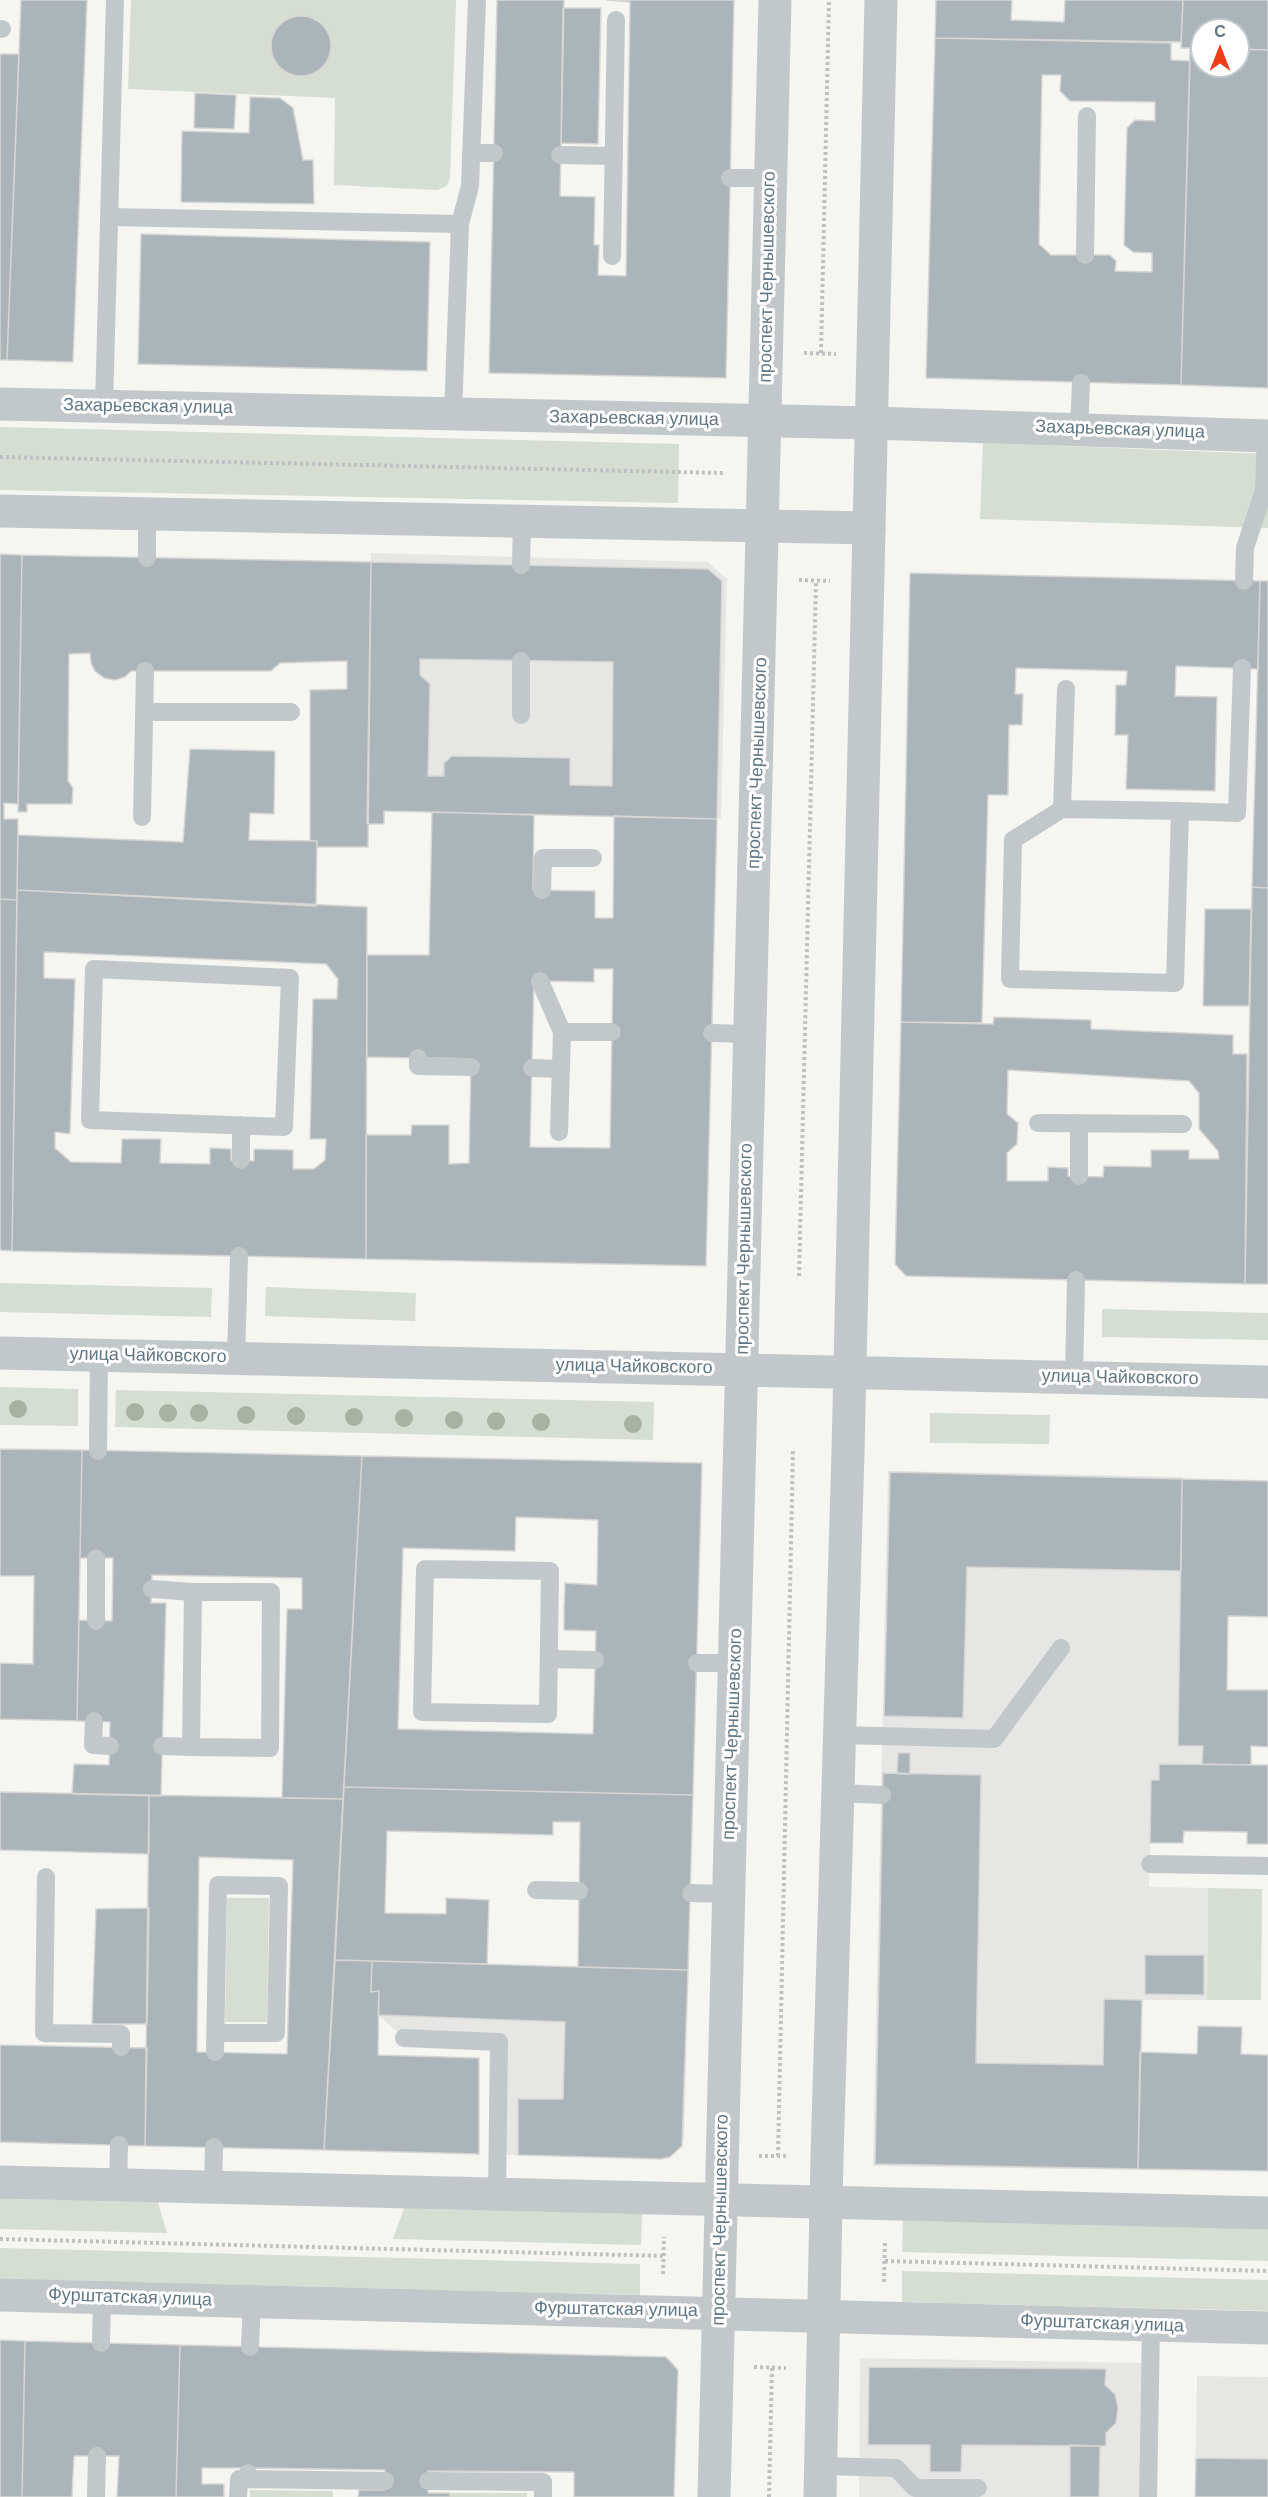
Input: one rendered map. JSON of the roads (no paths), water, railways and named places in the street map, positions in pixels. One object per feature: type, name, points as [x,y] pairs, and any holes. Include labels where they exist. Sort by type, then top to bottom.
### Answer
[{"type":"street","name":"проспект Чернышевского","points":[[714,2497],[775,0]]},
{"type":"street","points":[[821,2482],[826,2204],[850,1371],[881,0]]},
{"type":"street","name":"Захарьевская улица","points":[[0,404],[872,423],[1267,436]]},
{"type":"street","points":[[0,511],[869,528]]},
{"type":"street","name":"улица Чайковского","points":[[0,1353],[1268,1382]]},
{"type":"street","points":[[0,2182],[826,2204],[1268,2213]]},
{"type":"street","name":"Фурштатская улица","points":[[0,2295],[1268,2328]]},
{"type":"lane","points":[[104,406],[115,0]]},
{"type":"lane","points":[[453,415],[460,224],[470,186],[477,0]]},
{"type":"lane","points":[[612,256],[618,168],[616,20]]},
{"type":"lane","points":[[1085,255],[1087,116]]},
{"type":"lane","points":[[471,153],[494,153]]},
{"type":"lane","points":[[560,155],[618,168]]},
{"type":"lane","points":[[730,178],[771,178]]},
{"type":"lane","points":[[109,218],[460,224]]},
{"type":"lane","points":[[1079,429],[1081,383]]},
{"type":"lane","points":[[1244,580],[1245,548],[1266,499],[1267,436]]},
{"type":"lane","points":[[147,514],[147,558]]},
{"type":"lane","points":[[521,564],[522,521]]},
{"type":"lane","points":[[521,661],[521,715]]},
{"type":"lane","points":[[1180,811],[1175,983],[1010,979],[1013,840],[1062,809],[1180,811],[1237,813],[1242,668]]},
{"type":"lane","points":[[142,817],[145,671]]},
{"type":"lane","points":[[1062,809],[1066,688]]},
{"type":"lane","points":[[144,712],[291,712]]},
{"type":"lane","points":[[542,890],[543,858],[593,858]]},
{"type":"lane","points":[[94,969],[290,978],[284,1127],[241,1125],[90,1120],[94,969]]},
{"type":"lane","points":[[540,981],[562,1032],[559,1132]]},
{"type":"lane","points":[[562,1032],[612,1032]]},
{"type":"lane","points":[[712,1034],[750,1034]]},
{"type":"lane","points":[[418,1058],[418,1066],[471,1067]]},
{"type":"lane","points":[[532,1068],[561,1069]]},
{"type":"lane","points":[[1038,1123],[1183,1124]]},
{"type":"lane","points":[[1079,1123],[1079,1176]]},
{"type":"lane","points":[[241,1125],[241,1160]]},
{"type":"lane","points":[[236,1358],[239,1256]]},
{"type":"lane","points":[[1074,1377],[1076,1280]]},
{"type":"lane","points":[[98,1451],[99,1355]]},
{"type":"lane","points":[[96,1557],[104,1585],[96,1621]]},
{"type":"lane","points":[[424,1569],[550,1571],[549,1659],[548,1714],[422,1712],[424,1569]]},
{"type":"lane","points":[[152,1589],[193,1592],[272,1592],[270,1748],[162,1746]]},
{"type":"lane","points":[[191,1747],[193,1592]]},
{"type":"lane","points":[[840,1735],[994,1739],[1061,1648]]},
{"type":"lane","points":[[549,1659],[595,1660]]},
{"type":"lane","points":[[697,1663],[735,1663]]},
{"type":"lane","points":[[94,1721],[93,1745],[110,1746]]},
{"type":"lane","points":[[838,1793],[882,1795]]},
{"type":"lane","points":[[1150,1864],[1268,1866]]},
{"type":"lane","points":[[46,1877],[44,2033],[121,2034],[121,2047]]},
{"type":"lane","points":[[215,2052],[218,1885],[279,1886],[276,2033],[216,2033]]},
{"type":"lane","points":[[536,1890],[579,1891]]},
{"type":"lane","points":[[691,1893],[729,1894]]},
{"type":"lane","points":[[404,2038],[499,2042],[497,2195]]},
{"type":"lane","points":[[118,2185],[119,2145]]},
{"type":"lane","points":[[213,2188],[214,2147]]},
{"type":"lane","points":[[101,2343],[102,2298]]},
{"type":"lane","points":[[250,2347],[252,2302]]},
{"type":"lane","points":[[1148,2497],[1151,2325]]},
{"type":"lane","points":[[96,2497],[97,2456]]},
{"type":"lane","points":[[821,2482],[896,2468],[915,2488],[978,2488]]},
{"type":"lane","points":[[238,2497],[239,2479],[248,2474],[346,2489],[385,2481]]},
{"type":"lane","points":[[428,2481],[543,2482],[543,2497]]}]
